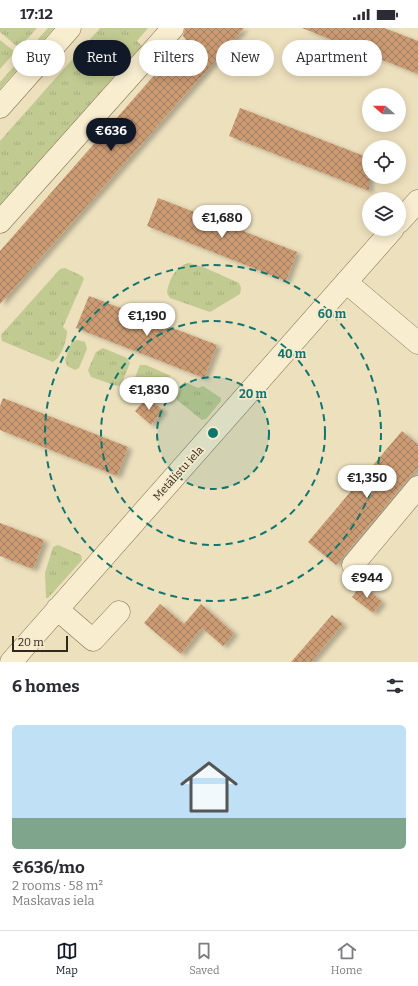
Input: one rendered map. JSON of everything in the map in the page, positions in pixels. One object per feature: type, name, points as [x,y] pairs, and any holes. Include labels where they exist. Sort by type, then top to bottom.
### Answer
[{"type":"street","points":[[0,108],[70,28]]},
{"type":"street","points":[[0,222],[172,28]]},
{"type":"street","points":[[406,214],[418,201]]},
{"type":"street","name":"Metālistu iela","points":[[11,662],[387,236]]},
{"type":"street","points":[[346,282],[418,343]]},
{"type":"street","points":[[353,565],[418,487]]},
{"type":"street","points":[[57,609],[93,640],[119,612]]},
{"type":"green space","points":[[0,28],[37,28],[26,40],[12,40],[12,42],[0,32]]},
{"type":"green space","points":[[48,28],[54,28],[43,40],[37,40]]},
{"type":"green space","points":[[100,28],[148,28],[137,41],[139,43],[139,52],[131,61],[131,40],[89,40]]},
{"type":"green space","points":[[0,40],[12,50],[12,55],[0,69]]},
{"type":"green space","points":[[73,59],[73,76],[118,76],[0,214],[0,141],[58,76],[65,76],[65,68]]},
{"type":"green space","points":[[12,68],[12,75],[0,89],[0,82]]},
{"type":"green space","points":[[189,263],[203,267],[239,283],[241,288],[240,294],[210,312],[170,298],[167,293],[171,279],[176,270]]},
{"type":"green space","points":[[65,268],[82,276],[84,279],[63,327],[67,331],[66,339],[61,353],[56,360],[53,362],[2,341],[1,335],[60,269]]},
{"type":"green space","points":[[78,340],[85,342],[87,349],[79,368],[75,370],[67,366],[65,360],[72,341]]},
{"type":"green space","points":[[103,348],[127,358],[130,363],[121,385],[117,386],[91,377],[88,370],[96,352]]},
{"type":"green space","points":[[140,365],[146,365],[171,376],[139,393],[130,390]]},
{"type":"green space","points":[[185,382],[198,388],[203,386],[221,398],[221,401],[206,419],[202,420],[177,400],[176,397],[181,385]]},
{"type":"green space","points":[[58,545],[81,555],[82,560],[48,598],[46,598],[45,573],[53,547]]},
{"type":"building","points":[[185,28],[244,28],[233,40],[216,40],[216,60],[208,69],[208,40],[185,40],[186,39],[183,36]]},
{"type":"building","points":[[302,28],[384,28],[418,41],[418,74],[382,60],[382,40],[332,40]]},
{"type":"building","points":[[154,76],[202,76],[0,304],[0,251]]},
{"type":"building","points":[[240,108],[362,155],[362,184],[369,184],[369,191],[229,136]]},
{"type":"building","points":[[158,198],[297,252],[286,281],[147,226]]},
{"type":"building","points":[[89,296],[217,345],[204,378],[76,328]]},
{"type":"building","points":[[147,397],[163,410],[151,425],[135,411]]},
{"type":"building","points":[[3,398],[128,447],[117,476],[0,430],[0,406]]},
{"type":"building","points":[[402,431],[418,445],[418,467],[336,565],[308,542]]},
{"type":"building","points":[[0,523],[44,540],[33,569],[0,556]]},
{"type":"building","points":[[362,584],[382,602],[373,613],[352,597]]},
{"type":"building","points":[[160,604],[184,624],[201,604],[234,633],[223,646],[202,628],[181,654],[144,623]]},
{"type":"building","points":[[332,615],[343,624],[311,662],[291,662]]}]
